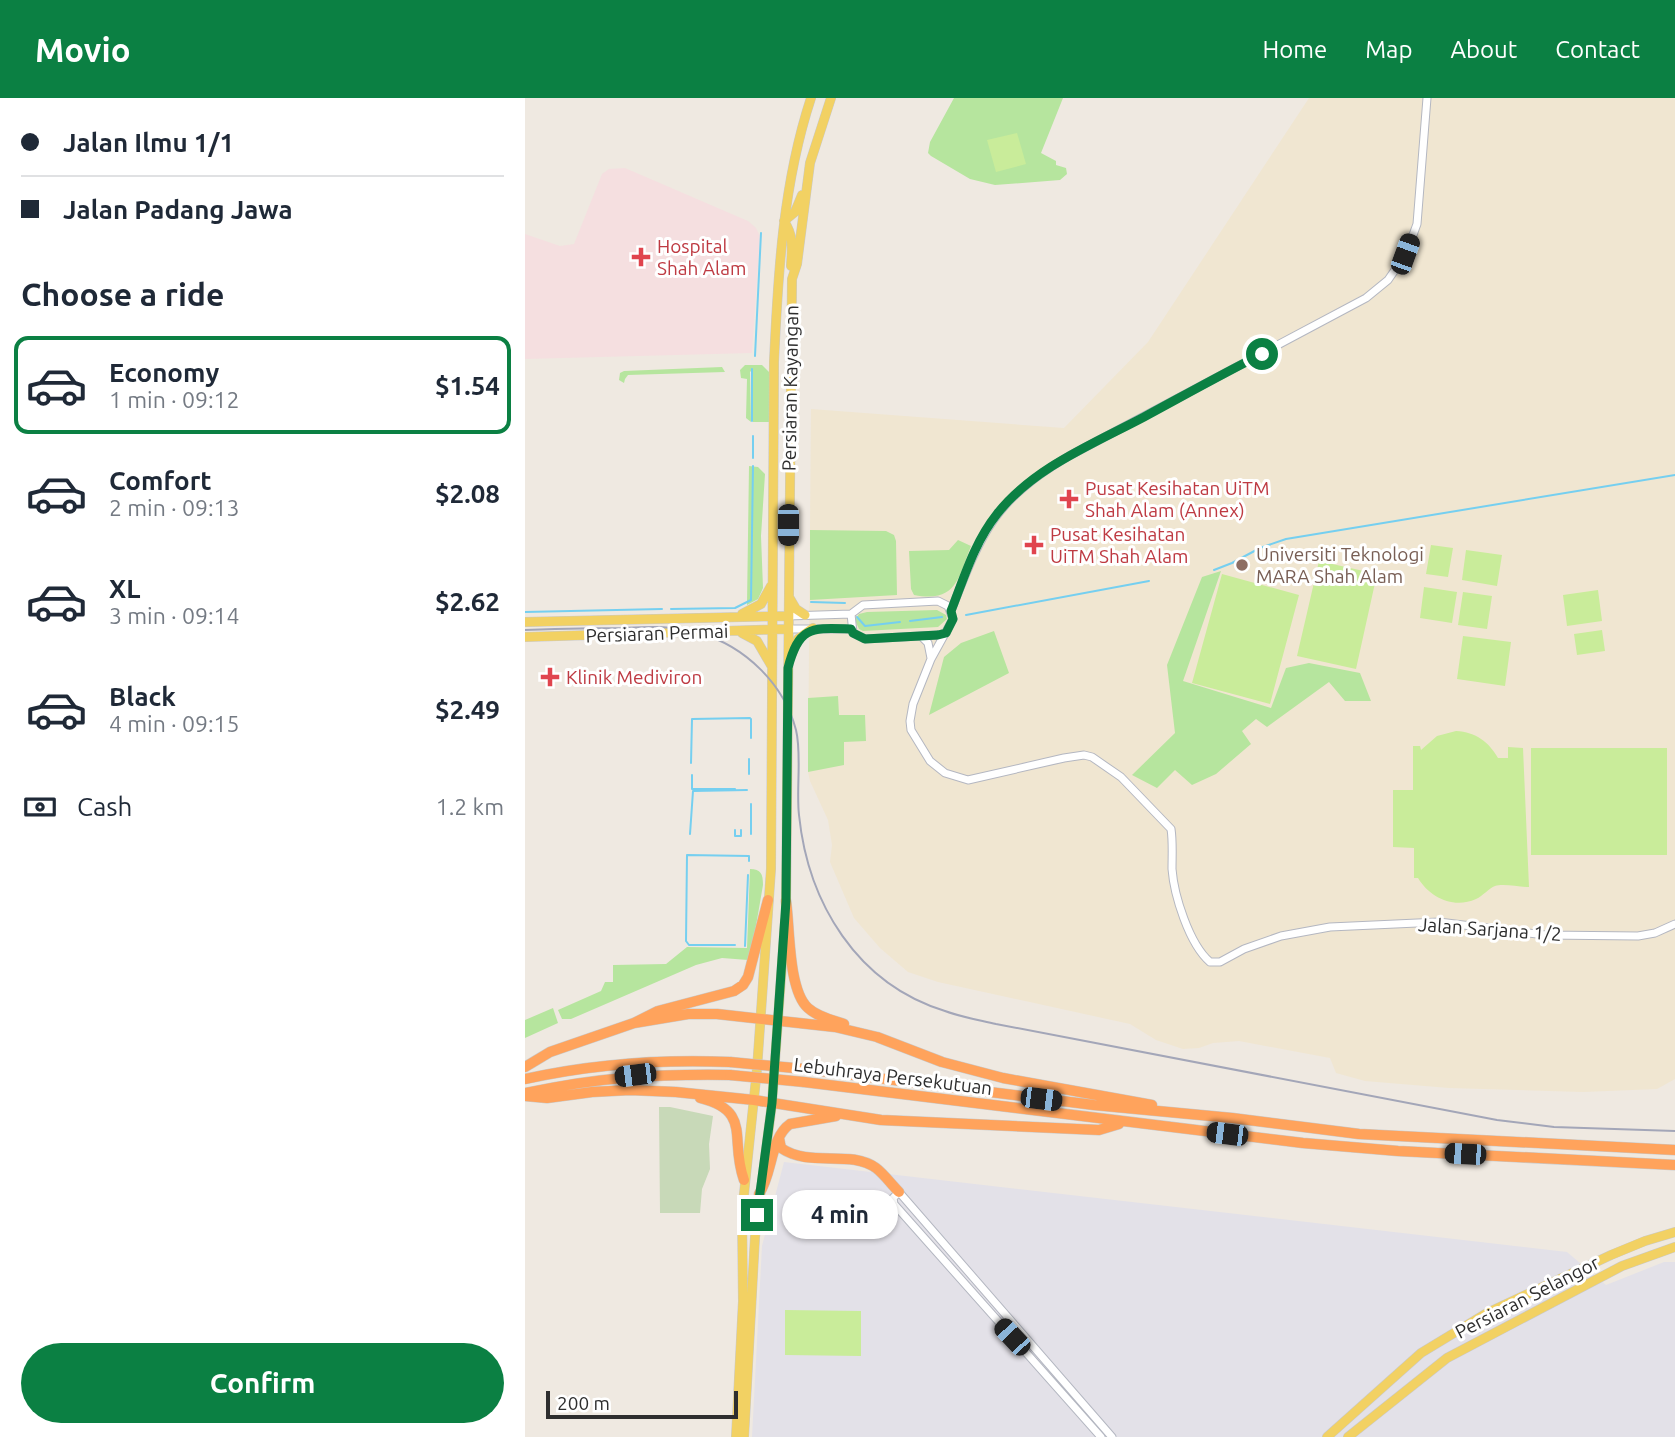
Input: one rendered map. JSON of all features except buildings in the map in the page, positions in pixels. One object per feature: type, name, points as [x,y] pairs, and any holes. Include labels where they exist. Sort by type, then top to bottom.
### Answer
[{"type":"highway","points":[[525,1067],[550,1052],[634,1023],[658,1011],[734,991],[743,985],[753,962],[768,900]]},
{"type":"highway","points":[[786,901],[796,985],[800,999],[817,1014],[942,1062],[1003,1079],[1232,1118]]},
{"type":"highway","points":[[634,1023],[697,1014],[835,1027],[877,1037]]},
{"type":"highway","name":"Lebuhraya Persekutuan","points":[[525,1079],[611,1064],[650,1061],[730,1062],[1094,1105],[1232,1118],[1359,1135],[1675,1150]]},
{"type":"highway","name":"Lebuhraya Persekutuan","points":[[525,1095],[591,1080],[635,1075],[730,1076],[804,1082],[1124,1123],[1398,1151],[1675,1165]]},
{"type":"highway","points":[[525,1095],[547,1098],[630,1090],[676,1092],[754,1100],[881,1120],[1099,1130],[1124,1123]]},
{"type":"highway","points":[[676,1092],[709,1100],[727,1108],[733,1115],[738,1162],[744,1180]]},
{"type":"highway","points":[[759,1194],[769,1174],[784,1128],[790,1124],[840,1115]]},
{"type":"highway","points":[[779,1138],[781,1148],[791,1155],[810,1159],[861,1161],[875,1167],[899,1192]]},
{"type":"main road","name":"Persiaran Kayangan","points":[[736,1437],[743,1301],[742,1213],[757,1069],[768,900],[773,670],[774,362],[778,280],[784,221],[796,153],[811,98]]},
{"type":"main road","name":"Persiaran Kayangan","points":[[744,1437],[750,1300],[759,1194],[772,1103],[786,901],[792,279],[797,264],[810,163],[831,98]]},
{"type":"main road","points":[[792,279],[792,239],[784,221],[795,212],[806,184]]},
{"type":"main road","points":[[734,617],[761,604],[773,582]]},
{"type":"main road","points":[[788,595],[796,608],[805,615]]},
{"type":"main road","name":"Persiaran Permai","points":[[525,622],[788,615]]},
{"type":"main road","points":[[788,668],[798,639],[813,628]]},
{"type":"main road","name":"Persiaran Permai","points":[[525,637],[788,629]]},
{"type":"main road","points":[[732,630],[753,637],[762,647],[773,670]]},
{"type":"main road","name":"Persiaran Selangor","points":[[1327,1437],[1421,1353],[1487,1313],[1611,1255],[1675,1232]]},
{"type":"main road","name":"Persiaran Selangor","points":[[1348,1437],[1447,1358],[1622,1266],[1675,1247]]},
{"type":"street","points":[[951,611],[974,552],[986,530],[1015,494],[1034,478],[1069,456],[1366,298],[1388,280],[1405,254],[1417,224],[1427,98]]},
{"type":"street","points":[[788,615],[851,614],[863,605],[937,601],[950,596],[961,587]]},
{"type":"street","points":[[931,659],[953,619],[951,611],[944,603],[937,601]]},
{"type":"street","points":[[851,614],[853,633],[865,639],[946,633]]},
{"type":"street","points":[[788,629],[851,629]]},
{"type":"street","points":[[921,636],[929,643],[931,659]]},
{"type":"street","name":"Jalan Sarjana 1/2","points":[[931,659],[913,704],[910,721],[911,730],[930,761],[945,773],[968,780],[1084,755],[1098,761],[1121,778],[1171,829],[1173,871],[1180,904],[1191,933],[1210,962],[1220,962],[1244,949],[1281,936],[1330,927],[1439,922],[1545,935],[1637,936],[1655,933],[1675,924]]},
{"type":"street","points":[[1101,1437],[894,1204],[893,1198],[899,1192],[1112,1437]]},
{"type":"shaded area","name":"Universiti Teknologi MARA Shah Alam","points":[[1309,98],[1675,98],[1675,1079],[1657,1089],[1583,1092],[1449,1088],[1365,1081],[1336,1073],[1330,1058],[1239,1041],[1183,1049],[1156,1040],[1130,1024],[938,982],[908,972],[880,948],[854,918],[830,862],[832,845],[828,820],[808,772],[811,409],[1064,428],[1148,342]]},
{"type":"shaded area","name":"Hospital Shah Alam","points":[[625,168],[748,221],[756,228],[760,236],[752,353],[525,359],[525,234],[560,246],[574,244],[602,174],[609,169]]},
{"type":"shaded area","points":[[784,1162],[1567,1252],[1606,1285],[1664,1262],[1675,1262],[1675,1437],[752,1437],[762,1246]]},
{"type":"green space","points":[[954,98],[1063,98],[1041,153],[1056,161],[1056,165],[1066,168],[1067,174],[1060,180],[995,185],[970,179],[931,156],[928,153],[930,142]]},
{"type":"green space","points":[[1017,133],[1026,164],[996,172],[987,140]]},
{"type":"green space","points":[[745,365],[762,365],[770,373],[769,422],[753,422],[753,374],[750,371],[751,422],[746,418],[747,379],[741,378],[740,370]]},
{"type":"green space","points":[[722,367],[725,372],[628,375],[624,383],[619,380],[620,373],[624,371]]},
{"type":"green space","points":[[749,466],[758,467],[765,474],[761,536],[763,588],[758,599],[747,605]]},
{"type":"green space","points":[[810,530],[886,531],[894,535],[897,595],[810,600]]},
{"type":"green space","points":[[958,540],[971,546],[954,586],[939,595],[914,595],[911,589],[909,551],[949,550]]},
{"type":"green space","points":[[1431,545],[1453,548],[1448,577],[1426,574]]},
{"type":"green space","points":[[1466,550],[1502,555],[1497,586],[1462,580]]},
{"type":"green space","points":[[1319,561],[1377,574],[1356,669],[1297,656]]},
{"type":"green space","points":[[1221,571],[1183,681],[1271,708],[1286,668],[1309,663],[1360,673],[1371,701],[1345,701],[1329,682],[1267,727],[1256,719],[1242,731],[1251,744],[1216,774],[1192,785],[1175,770],[1157,788],[1132,775],[1175,733],[1167,665],[1202,577]]},
{"type":"green space","points":[[1222,574],[1299,595],[1270,704],[1192,683]]},
{"type":"green space","points":[[1424,587],[1457,592],[1452,623],[1420,618]]},
{"type":"green space","points":[[1598,590],[1602,621],[1567,626],[1563,595]]},
{"type":"green space","points":[[1463,592],[1492,596],[1487,629],[1458,625]]},
{"type":"green space","points":[[937,610],[946,615],[947,619],[938,627],[863,631],[855,620],[859,614],[867,612]]},
{"type":"green space","points":[[1602,630],[1605,651],[1577,655],[1574,634]]},
{"type":"green space","points":[[994,631],[1009,673],[929,715],[944,657],[961,643]]},
{"type":"green space","points":[[1463,636],[1511,642],[1505,686],[1457,679]]},
{"type":"green space","points":[[838,696],[839,715],[865,715],[866,741],[844,742],[844,765],[808,772],[808,698]]},
{"type":"green space","points":[[1456,731],[1470,733],[1481,739],[1498,758],[1508,758],[1508,747],[1523,748],[1529,887],[1498,885],[1468,902],[1443,900],[1429,891],[1418,878],[1414,878],[1414,848],[1393,847],[1393,790],[1413,790],[1413,746],[1420,746],[1421,750],[1437,736]]},
{"type":"green space","points":[[1531,748],[1667,748],[1667,855],[1531,855]]},
{"type":"green space","points":[[750,869],[761,873],[763,885],[748,960],[722,958],[696,965],[571,1019],[562,1019],[558,1010],[601,991],[605,982],[613,982],[613,965],[666,964],[687,947],[747,948]]},
{"type":"green space","points":[[553,1008],[558,1023],[525,1038],[525,1020]]},
{"type":"green space","points":[[659,1107],[713,1116],[709,1144],[710,1169],[702,1189],[700,1213],[660,1213]]},
{"type":"green space","points":[[785,1310],[861,1311],[861,1356],[785,1355]]},
{"type":"waterway","points":[[755,356],[761,233]]},
{"type":"waterway","points":[[752,369],[752,421]]},
{"type":"waterway","points":[[753,436],[753,458]]},
{"type":"waterway","points":[[671,609],[735,608],[751,600],[753,466]]},
{"type":"waterway","points":[[1214,570],[1286,539],[1675,475]]},
{"type":"waterway","points":[[966,615],[1149,581]]},
{"type":"waterway","points":[[811,602],[845,603]]},
{"type":"waterway","points":[[525,612],[662,609]]},
{"type":"waterway","points":[[857,617],[865,626],[900,622]]},
{"type":"waterway","points":[[910,621],[942,617]]},
{"type":"waterway","points":[[691,763],[692,719],[750,718]]},
{"type":"waterway","points":[[751,719],[751,738]]},
{"type":"waterway","points":[[749,759],[749,774]]},
{"type":"waterway","points":[[692,775],[692,789],[735,789]]},
{"type":"waterway","points":[[690,834],[693,791],[747,790]]},
{"type":"waterway","points":[[751,804],[751,834]]},
{"type":"waterway","points":[[735,830],[735,836],[741,836],[741,830]]},
{"type":"waterway","points":[[689,945],[686,941],[687,855],[749,856],[749,861]]},
{"type":"waterway","points":[[745,946],[748,875]]},
{"type":"waterway","points":[[690,945],[735,945]]},
{"type":"tram line","points":[[525,630],[650,627],[680,629],[716,639],[747,657],[760,669],[782,697],[796,730],[799,750],[798,805],[804,848],[826,909],[842,936],[863,960],[886,981],[914,998],[951,1013],[996,1024],[1497,1120],[1554,1127],[1675,1131]]},
{"type":"place","name":"Hospital Shah Alam","points":[[641,257]]},
{"type":"place","name":"Pusat Kesihatan UiTM Shah Alam (Annex)","points":[[1069,499]]},
{"type":"place","name":"Pusat Kesihatan UiTM Shah Alam","points":[[1034,545]]},
{"type":"place","name":"Universiti Teknologi MARA Shah Alam","points":[[1242,565]]},
{"type":"place","name":"Klinik Mediviron","points":[[550,677]]},
{"type":"route","points":[[757,1215],[772,1103],[786,901],[788,668],[798,639],[813,628],[851,629],[865,639],[946,633],[953,619],[951,611],[977,546],[997,513],[1015,494],[1034,478],[1069,456],[1262,354]]}]
